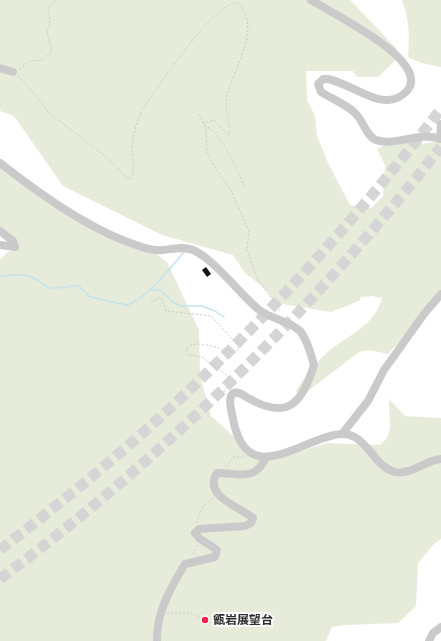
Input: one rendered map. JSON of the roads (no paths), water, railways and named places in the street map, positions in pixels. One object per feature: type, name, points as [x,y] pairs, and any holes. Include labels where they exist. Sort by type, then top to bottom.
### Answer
[{"type":"street","points":[[311,0],[352,23],[394,53],[405,66],[411,79],[411,86],[401,97],[387,101],[328,79],[323,79],[318,84],[320,92],[356,114],[372,137],[376,140],[387,141],[426,136],[440,139],[441,124]]},
{"type":"street","points":[[0,68],[13,72]]},
{"type":"street","points":[[0,163],[80,218],[126,242],[150,250],[181,247],[192,249],[206,257],[237,290],[268,316],[295,327],[301,333],[314,365],[311,375],[296,402],[286,408],[268,408],[236,392],[231,395],[230,401],[236,432],[245,449],[251,453],[266,457],[278,456],[342,434],[368,401],[384,370],[424,314],[441,294]]},
{"type":"street","points":[[0,231],[13,241],[15,247],[0,245]]},
{"type":"street","points":[[342,434],[357,439],[383,466],[396,472],[412,469],[441,459]]},
{"type":"street","points":[[157,641],[160,613],[173,583],[185,564],[215,557],[217,550],[199,538],[195,533],[199,528],[245,526],[251,523],[253,518],[218,495],[213,488],[213,480],[217,473],[250,475],[262,467],[266,457]]},
{"type":"street","points":[[428,641],[433,633],[441,627]]},
{"type":"waterway","points":[[0,276],[28,276],[51,288],[79,286],[90,297],[127,305],[142,297],[150,290],[184,252]]},
{"type":"waterway","points":[[151,290],[160,290],[173,302],[180,306],[202,306],[215,311],[224,317]]},
{"type":"tunnel","points":[[0,550],[79,488],[194,386],[269,311],[305,272],[375,192],[441,109]]},
{"type":"tunnel","points":[[0,579],[61,532],[121,482],[179,431],[235,378],[341,266],[441,147]]},
{"type":"place","name":"甑岩展望台","points":[[205,620]]}]
